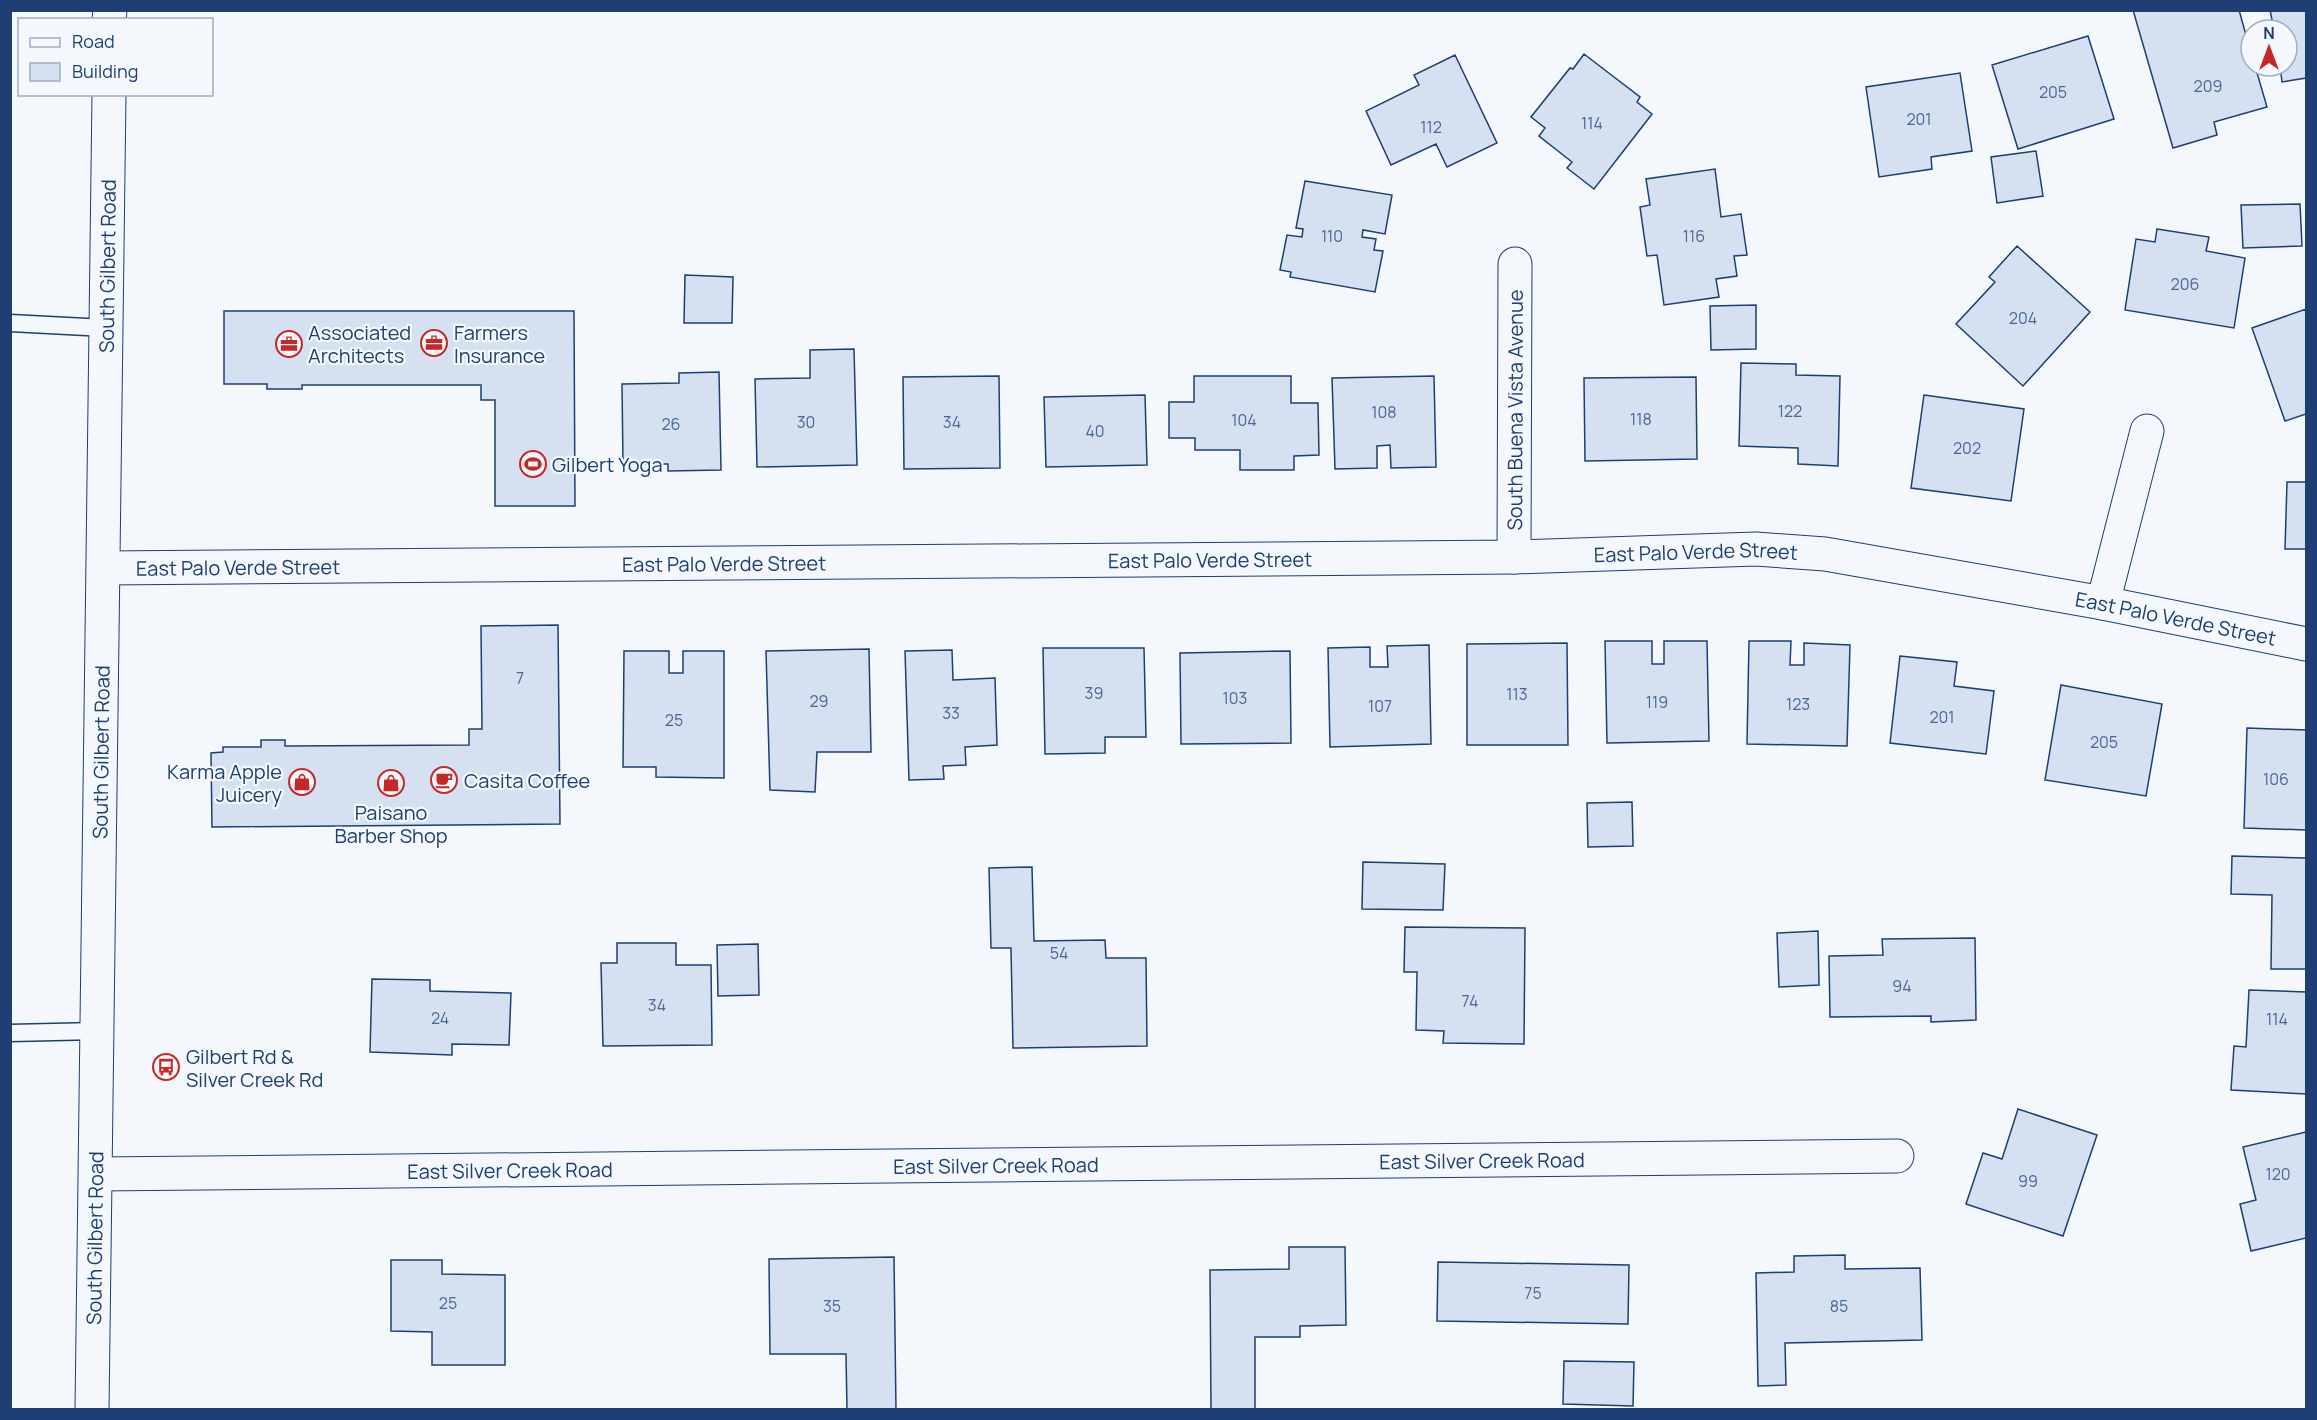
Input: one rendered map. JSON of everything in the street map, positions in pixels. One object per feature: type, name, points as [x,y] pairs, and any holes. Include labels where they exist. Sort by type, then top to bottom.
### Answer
[{"type":"street","name":"South Gilbert Road","points":[[92,1410],[109,96]]},
{"type":"street","name":"South Buena Vista Avenue","points":[[1514,557],[1515,264]]},
{"type":"street","points":[[2103,603],[2147,431]]},
{"type":"street","name":"East Palo Verde Street","points":[[104,568],[1514,557],[1768,549],[1825,554],[2103,603],[2307,644]]},
{"type":"street","name":"East Silver Creek Road","points":[[96,1174],[1897,1156]]},
{"type":"lane","points":[[10,323],[106,328]]},
{"type":"lane","points":[[10,1033],[98,1031]]},
{"type":"building","points":[[2133,10],[2239,10],[2241,18],[2239,18],[2239,78],[2259,78],[2267,107],[2214,122],[2217,135],[2173,148]]},
{"type":"building","points":[[2270,10],[2306,10],[2306,78],[2282,82],[2282,78],[2299,78],[2299,18],[2272,18]]},
{"type":"building","points":[[2088,36],[2114,119],[2018,149],[1992,65]]},
{"type":"building","points":[[1584,54],[1640,97],[1637,102],[1652,114],[1594,189],[1567,168],[1572,162],[1539,136],[1545,128],[1531,117]]},
{"type":"building","points":[[1455,55],[1497,143],[1447,167],[1436,144],[1391,165],[1366,111],[1419,85],[1414,75]]},
{"type":"building","points":[[1960,73],[1972,151],[1931,157],[1932,169],[1879,177],[1866,87]]},
{"type":"building","points":[[2036,151],[2043,196],[1997,203],[1991,157]]},
{"type":"building","points":[[1715,169],[1721,217],[1741,214],[1747,255],[1734,256],[1737,276],[1716,279],[1719,297],[1664,305],[1657,255],[1647,256],[1640,207],[1650,205],[1646,179]]},
{"type":"building","points":[[1305,181],[1392,195],[1385,234],[1363,230],[1362,237],[1376,239],[1374,250],[1383,251],[1375,292],[1290,277],[1291,272],[1280,270],[1287,235],[1302,237],[1303,229],[1296,228]]},
{"type":"building","points":[[2300,204],[2302,246],[2243,248],[2241,205]]},
{"type":"building","points":[[2157,229],[2209,237],[2206,251],[2245,258],[2234,328],[2125,310],[2136,239],[2155,242]]},
{"type":"building","points":[[2017,246],[2090,312],[2023,386],[1956,324],[1995,282],[1989,277]]},
{"type":"building","points":[[685,275],[733,277],[732,323],[684,323]]},
{"type":"building","points":[[1756,305],[1756,349],[1711,350],[1710,306]]},
{"type":"building","points":[[2306,309],[2306,414],[2285,421],[2252,328]]},
{"type":"building","points":[[224,311],[574,311],[575,506],[495,506],[495,400],[481,400],[481,385],[302,385],[302,389],[267,389],[267,384],[224,384]]},
{"type":"building","points":[[854,349],[857,465],[757,467],[755,379],[810,378],[810,350]]},
{"type":"building","points":[[1741,363],[1796,364],[1796,375],[1840,376],[1838,466],[1798,464],[1798,448],[1739,446]]},
{"type":"building","points":[[719,372],[721,470],[668,471],[668,464],[623,464],[622,384],[679,383],[679,373]]},
{"type":"building","points":[[999,376],[1000,468],[904,469],[903,377]]},
{"type":"building","points":[[1194,376],[1291,376],[1291,403],[1318,403],[1319,455],[1294,456],[1294,470],[1240,470],[1240,450],[1195,450],[1195,438],[1169,438],[1169,402],[1194,402]]},
{"type":"building","points":[[1434,376],[1436,467],[1391,468],[1390,445],[1377,446],[1377,468],[1335,469],[1332,378]]},
{"type":"building","points":[[1696,377],[1697,459],[1585,461],[1584,378]]},
{"type":"building","points":[[1145,395],[1147,465],[1046,467],[1044,397]]},
{"type":"building","points":[[1924,395],[2024,409],[2011,501],[1911,488]]},
{"type":"building","points":[[2287,482],[2306,482],[2306,549],[2285,549]]},
{"type":"building","points":[[558,625],[560,824],[212,827],[211,753],[223,752],[223,747],[261,747],[261,740],[285,740],[285,746],[469,745],[469,729],[482,729],[481,626]]},
{"type":"building","points":[[1605,641],[1652,641],[1652,664],[1664,664],[1664,641],[1707,641],[1709,741],[1607,743]]},
{"type":"building","points":[[1749,641],[1791,641],[1790,665],[1804,665],[1804,643],[1850,645],[1847,746],[1747,744]]},
{"type":"building","points":[[1567,643],[1568,745],[1467,745],[1467,644]]},
{"type":"building","points":[[1429,645],[1431,744],[1330,747],[1328,648],[1370,647],[1370,667],[1388,667],[1387,646]]},
{"type":"building","points":[[1043,648],[1144,648],[1146,737],[1105,737],[1105,753],[1045,754]]},
{"type":"building","points":[[869,649],[871,752],[817,752],[815,792],[770,790],[766,651]]},
{"type":"building","points":[[952,650],[953,680],[995,678],[997,745],[965,747],[966,765],[943,766],[944,779],[909,780],[905,651]]},
{"type":"building","points":[[624,651],[669,651],[669,673],[683,673],[683,651],[724,651],[724,778],[656,777],[656,767],[623,767]]},
{"type":"building","points":[[1290,651],[1291,743],[1181,744],[1180,653]]},
{"type":"building","points":[[1900,656],[1957,662],[1954,686],[1994,691],[1986,754],[1890,743]]},
{"type":"building","points":[[2061,685],[2162,704],[2146,796],[2045,780]]},
{"type":"building","points":[[2247,728],[2306,730],[2306,830],[2244,828]]},
{"type":"building","points":[[1632,802],[1633,846],[1588,847],[1587,803]]},
{"type":"building","points":[[2232,856],[2306,858],[2306,969],[2271,969],[2272,895],[2231,894]]},
{"type":"building","points":[[1363,862],[1445,864],[1443,910],[1362,909]]},
{"type":"building","points":[[1032,867],[1034,941],[1105,940],[1106,958],[1146,958],[1147,1046],[1013,1048],[1011,948],[991,948],[989,868]]},
{"type":"building","points":[[1405,927],[1525,928],[1524,1044],[1443,1043],[1444,1031],[1416,1030],[1417,972],[1404,972]]},
{"type":"building","points":[[1818,931],[1819,985],[1779,987],[1777,933]]},
{"type":"building","points":[[1975,938],[1976,1020],[1931,1022],[1931,1016],[1830,1017],[1829,956],[1883,955],[1882,939]]},
{"type":"building","points":[[617,943],[676,943],[676,965],[711,965],[712,1045],[603,1046],[601,963],[617,963]]},
{"type":"building","points":[[758,944],[759,995],[718,996],[717,945]]},
{"type":"building","points":[[372,979],[430,980],[430,991],[511,993],[509,1045],[452,1044],[452,1055],[370,1052]]},
{"type":"building","points":[[2249,990],[2306,992],[2306,1094],[2231,1090],[2234,1046],[2246,1047]]},
{"type":"building","points":[[2018,1109],[2097,1135],[2063,1236],[1966,1204],[1983,1153],[2002,1159]]},
{"type":"building","points":[[2306,1132],[2306,1238],[2251,1251],[2240,1204],[2256,1200],[2243,1147]]},
{"type":"building","points":[[1289,1247],[1345,1247],[1346,1325],[1300,1326],[1300,1337],[1255,1337],[1255,1410],[1211,1410],[1210,1270],[1289,1269]]},
{"type":"building","points":[[1845,1255],[1845,1269],[1920,1268],[1922,1340],[1785,1343],[1786,1385],[1758,1386],[1756,1273],[1794,1272],[1794,1256]]},
{"type":"building","points":[[894,1257],[896,1410],[847,1410],[846,1354],[770,1354],[769,1259]]},
{"type":"building","points":[[391,1260],[442,1260],[442,1274],[505,1275],[505,1365],[432,1365],[432,1332],[391,1331]]},
{"type":"building","points":[[1438,1262],[1629,1265],[1628,1324],[1437,1321]]},
{"type":"building","points":[[1564,1361],[1634,1362],[1633,1406],[1563,1404]]},
{"type":"place","name":"Farmers Insurance","points":[[434,343]]},
{"type":"place","name":"Associated Architects","points":[[289,344]]},
{"type":"place","name":"Gilbert Yoga","points":[[533,464]]},
{"type":"place","name":"Casita Coffee","points":[[444,780]]},
{"type":"place","name":"Karma Apple Juicery","points":[[302,782]]},
{"type":"place","name":"Paisano Barber Shop","points":[[391,783]]},
{"type":"place","name":"Gilbert Rd & Silver Creek Rd","points":[[166,1067]]}]
